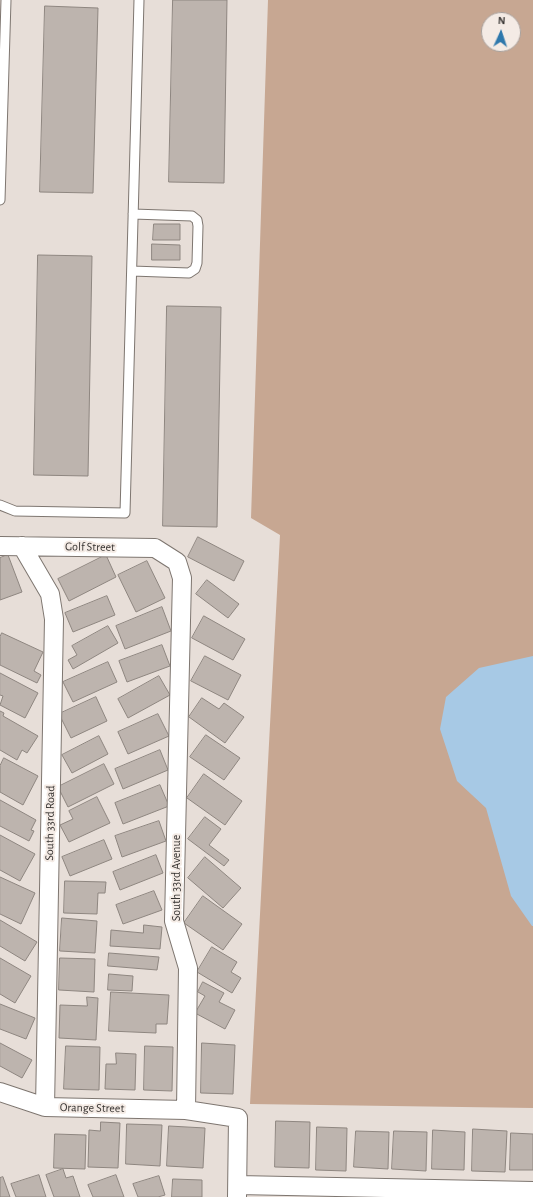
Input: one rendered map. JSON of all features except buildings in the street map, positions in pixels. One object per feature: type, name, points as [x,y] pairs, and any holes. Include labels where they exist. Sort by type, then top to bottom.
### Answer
[{"type":"street","name":"Golf Street","points":[[0,546],[155,548],[177,562]]},
{"type":"street","name":"South 33rd Road","points":[[22,546],[50,594],[54,619],[46,1107]]},
{"type":"street","name":"South 33rd Avenue","points":[[177,562],[182,578],[174,921],[188,968],[186,1110]]},
{"type":"street","name":"Orange Street","points":[[0,1092],[46,1107],[186,1110]]},
{"type":"street","points":[[186,1110],[238,1118],[237,1191],[533,1191]]},
{"type":"lane","points":[[0,200],[6,0]]},
{"type":"lane","points":[[0,505],[15,511],[125,513],[139,0]]},
{"type":"lane","points":[[132,271],[189,273],[195,269],[197,264],[198,226],[197,220],[192,216],[134,214]]},
{"type":"shaded area","points":[[268,0],[533,0],[533,1108],[250,1104],[280,535],[251,518]]},
{"type":"water","points":[[533,656],[532,926],[511,896],[486,808],[457,781],[440,729],[446,697],[479,668]]}]
